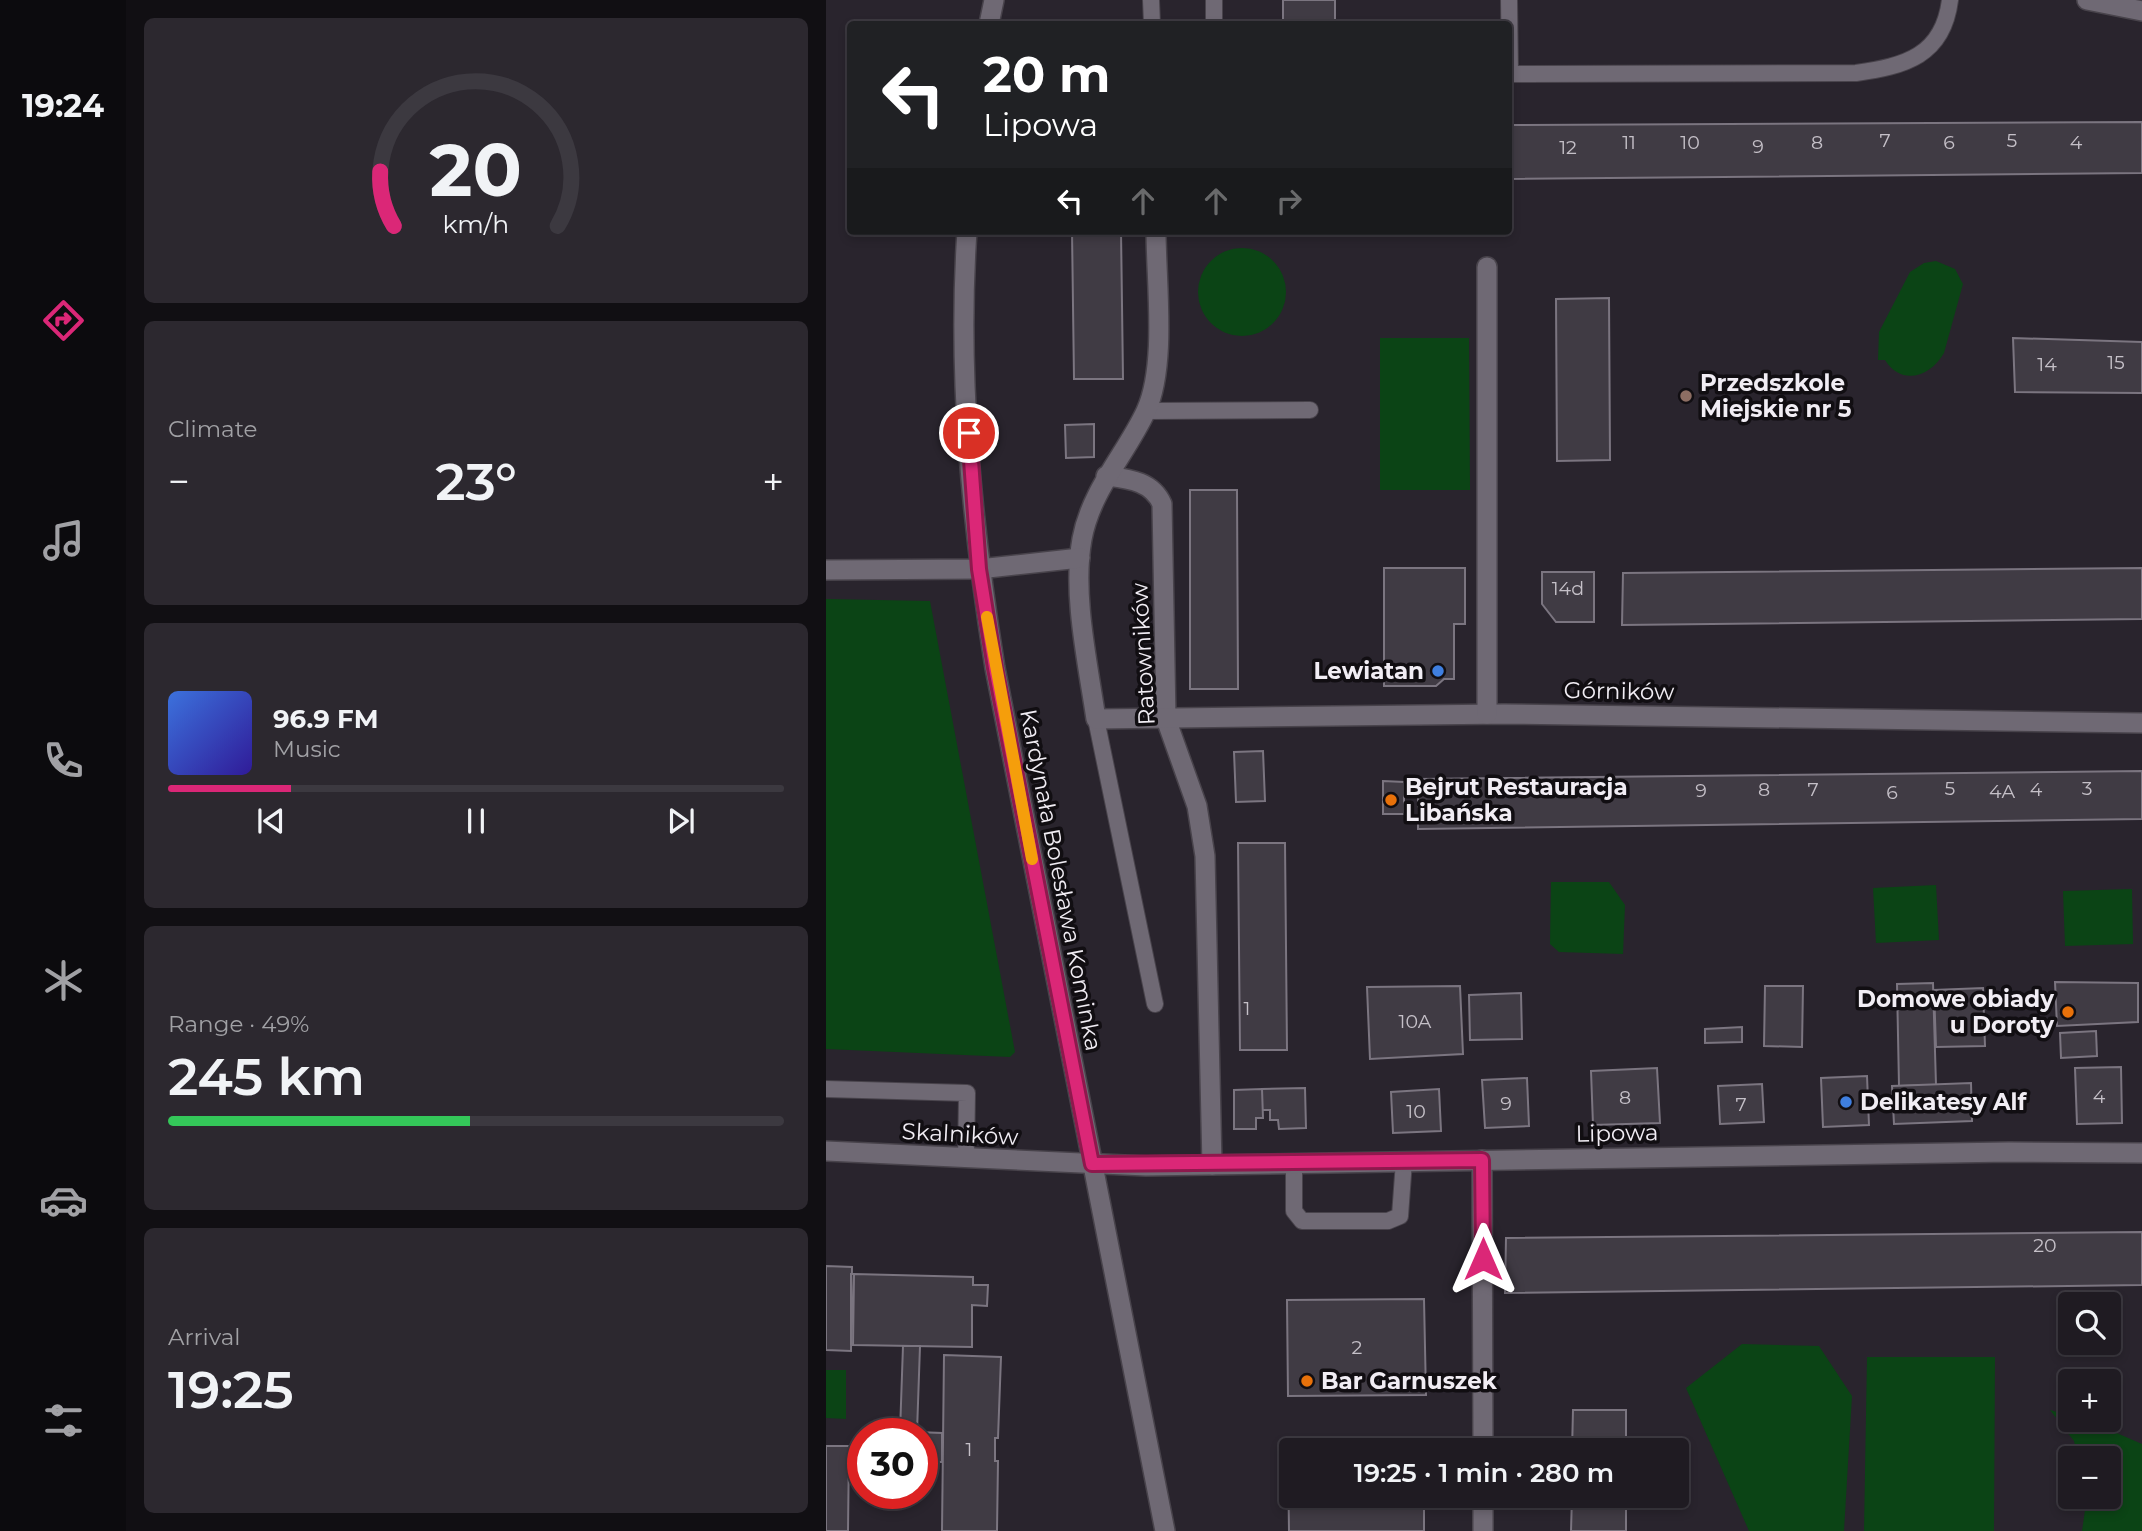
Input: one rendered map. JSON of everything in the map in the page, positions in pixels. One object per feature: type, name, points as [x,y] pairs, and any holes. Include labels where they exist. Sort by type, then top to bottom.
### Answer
[{"type":"street","points":[[990,21],[994,0]]},
{"type":"street","points":[[2087,0],[2142,11]]},
{"type":"street","name":"Kardynała Bolesława Kominka","points":[[967,235],[964,273],[967,412],[979,569],[995,668],[1166,1531]]},
{"type":"street","points":[[1096,719],[1083,629],[1080,558],[1086,522],[1106,476],[1146,411],[1155,387],[1156,235]]},
{"type":"street","points":[[1488,267],[1488,714]]},
{"type":"street","name":"Ratowników","points":[[1106,476],[1144,484],[1157,492],[1162,504],[1166,719],[1197,806],[1204,846],[1212,1165]]},
{"type":"street","points":[[826,570],[979,569],[1080,558]]},
{"type":"street","name":"Górników","points":[[1096,719],[1488,714],[2142,723]]},
{"type":"street","name":"Skalników","points":[[826,1151],[1092,1164]]},
{"type":"street","name":"Lipowa","points":[[1092,1164],[1212,1165],[2142,1153]]},
{"type":"street","points":[[1482,1160],[1483,1438]]},
{"type":"street","points":[[1483,1508],[1483,1531]]},
{"type":"lane","points":[[1151,0],[1152,21]]},
{"type":"lane","points":[[1214,0],[1214,21]]},
{"type":"lane","points":[[1509,0],[1509,21]]},
{"type":"lane","points":[[1512,74],[1856,74],[1898,67],[1923,53],[1938,37],[1948,17],[1950,0]]},
{"type":"lane","points":[[1146,411],[1310,410]]},
{"type":"lane","points":[[1096,719],[1155,1004]]},
{"type":"lane","points":[[826,1089],[967,1093],[966,1159]]},
{"type":"lane","points":[[1294,1163],[1294,1211],[1303,1221],[1388,1222],[1400,1216],[1403,1208],[1404,1161]]},
{"type":"green space","points":[[1242,248],[1259,252],[1273,261],[1282,275],[1286,292],[1282,309],[1273,323],[1259,332],[1242,336],[1225,332],[1211,323],[1202,309],[1198,292],[1202,275],[1211,261],[1225,252]]},
{"type":"green space","points":[[1936,261],[1955,269],[1963,284],[1944,353],[1932,368],[1924,372],[1908,376],[1900,374],[1885,360],[1878,360],[1879,332],[1910,272],[1924,263]]},
{"type":"green space","points":[[1380,338],[1469,338],[1470,490],[1380,490]]},
{"type":"green space","points":[[826,599],[930,601],[1015,1052],[1010,1057],[826,1049]]},
{"type":"green space","points":[[1551,882],[1609,882],[1625,905],[1623,954],[1559,952],[1550,944]]},
{"type":"green space","points":[[1936,885],[1939,940],[1876,943],[1873,888]]},
{"type":"green space","points":[[2132,889],[2133,944],[2065,946],[2063,891]]},
{"type":"green space","points":[[1742,1344],[1819,1346],[1852,1396],[1844,1531],[1749,1531],[1686,1388]]},
{"type":"green space","points":[[1867,1357],[1995,1357],[1994,1531],[1864,1531]]},
{"type":"green space","points":[[826,1370],[846,1370],[846,1419],[826,1418]]},
{"type":"green space","points":[[2050,1410],[2058,1412],[2058,1420]]},
{"type":"green space","points":[[2067,1432],[2114,1432],[2142,1444],[2142,1531],[2082,1531],[2085,1509],[2121,1509],[2121,1446],[2075,1446]]},
{"type":"building","points":[[1283,0],[1335,0],[1335,21],[1283,21]]},
{"type":"building","points":[[2142,122],[2142,173],[1512,179],[1512,125]]},
{"type":"building","points":[[1072,235],[1121,235],[1123,379],[1074,379]]},
{"type":"building","points":[[1609,298],[1610,460],[1557,461],[1556,299]]},
{"type":"building","points":[[2013,338],[2142,342],[2142,393],[2015,392]]},
{"type":"building","points":[[1094,424],[1094,457],[1066,458],[1065,425]]},
{"type":"building","points":[[1190,490],[1237,490],[1238,689],[1190,689]]},
{"type":"building","points":[[1384,568],[1465,568],[1465,624],[1454,624],[1454,679],[1444,679],[1436,686],[1384,686]]},
{"type":"building","points":[[2142,568],[2142,619],[1622,625],[1623,573]]},
{"type":"building","points":[[1542,572],[1594,572],[1594,622],[1556,622],[1542,604]]},
{"type":"building","points":[[1263,751],[1265,801],[1236,802],[1234,752]]},
{"type":"building","points":[[2142,771],[2142,819],[1418,829],[1418,779]]},
{"type":"building","points":[[1383,781],[1404,782],[1404,814],[1383,814]]},
{"type":"building","points":[[1238,843],[1285,843],[1287,1050],[1240,1050]]},
{"type":"building","points":[[2055,982],[2138,983],[2138,1022],[2057,1026]]},
{"type":"building","points":[[1933,983],[1936,1085],[1899,1086],[1897,984]]},
{"type":"building","points":[[1460,986],[1463,1054],[1370,1059],[1367,987]]},
{"type":"building","points":[[1765,986],[1803,986],[1802,1047],[1764,1046]]},
{"type":"building","points":[[1983,988],[1985,1046],[1936,1047],[1934,990]]},
{"type":"building","points":[[1521,993],[1522,1039],[1470,1040],[1469,995]]},
{"type":"building","points":[[1742,1027],[1742,1042],[1705,1043],[1705,1029]]},
{"type":"building","points":[[2096,1031],[2097,1056],[2061,1058],[2060,1033]]},
{"type":"building","points":[[2121,1067],[2122,1123],[2077,1124],[2075,1068]]},
{"type":"building","points":[[1657,1068],[1660,1123],[1593,1125],[1591,1071]]},
{"type":"building","points":[[1867,1076],[1869,1125],[1823,1127],[1821,1078]]},
{"type":"building","points":[[1527,1078],[1529,1126],[1485,1128],[1482,1080]]},
{"type":"building","points":[[1971,1083],[1972,1121],[1894,1124],[1892,1086]]},
{"type":"building","points":[[1762,1084],[1764,1122],[1720,1124],[1718,1086]]},
{"type":"building","points":[[1305,1088],[1306,1128],[1279,1129],[1278,1120],[1270,1120],[1270,1110],[1262,1110],[1262,1089]]},
{"type":"building","points":[[1262,1089],[1263,1118],[1256,1118],[1256,1129],[1234,1129],[1234,1090]]},
{"type":"building","points":[[1439,1089],[1441,1131],[1393,1133],[1391,1092]]},
{"type":"building","points":[[2142,1232],[2142,1285],[1505,1293],[1506,1238]]},
{"type":"building","points":[[826,1266],[852,1267],[851,1351],[826,1350]]},
{"type":"building","points":[[851,1274],[854,1274],[851,1345]]},
{"type":"building","points":[[854,1274],[973,1277],[973,1285],[988,1285],[987,1306],[972,1305],[972,1347],[853,1345]]},
{"type":"building","points":[[1424,1299],[1426,1395],[1288,1396],[1287,1300]]},
{"type":"building","points":[[903,1346],[920,1346],[917,1418],[900,1418]]},
{"type":"building","points":[[944,1355],[1001,1357],[998,1438],[995,1438],[995,1461],[998,1461],[997,1531],[942,1531]]},
{"type":"building","points":[[1573,1410],[1626,1410],[1626,1438],[1572,1438]]},
{"type":"building","points":[[938,1433],[942,1433],[942,1462],[938,1462]]},
{"type":"building","points":[[826,1446],[847,1446],[848,1531],[826,1531]]},
{"type":"building","points":[[1289,1508],[1424,1508],[1424,1531],[1289,1531]]},
{"type":"building","points":[[1572,1508],[1626,1508],[1626,1531],[1571,1531]]},
{"type":"slow traffic","points":[[987,617],[1032,859]]},
{"type":"place","name":"Przedszkole Miejskie nr 5","points":[[1686,396]]},
{"type":"place","name":"Lewiatan","points":[[1438,671]]},
{"type":"place","name":"Bejrut Restauracja Libańska","points":[[1391,800]]},
{"type":"place","name":"Domowe obiady u Doroty","points":[[2068,1012]]},
{"type":"place","name":"Delikatesy Alf","points":[[1846,1102]]},
{"type":"place","name":"Bar Garnuszek","points":[[1307,1381]]},
{"type":"route","points":[[969,433],[979,569],[995,668],[1092,1164],[1146,1166],[1482,1160],[1483,1259]]}]
